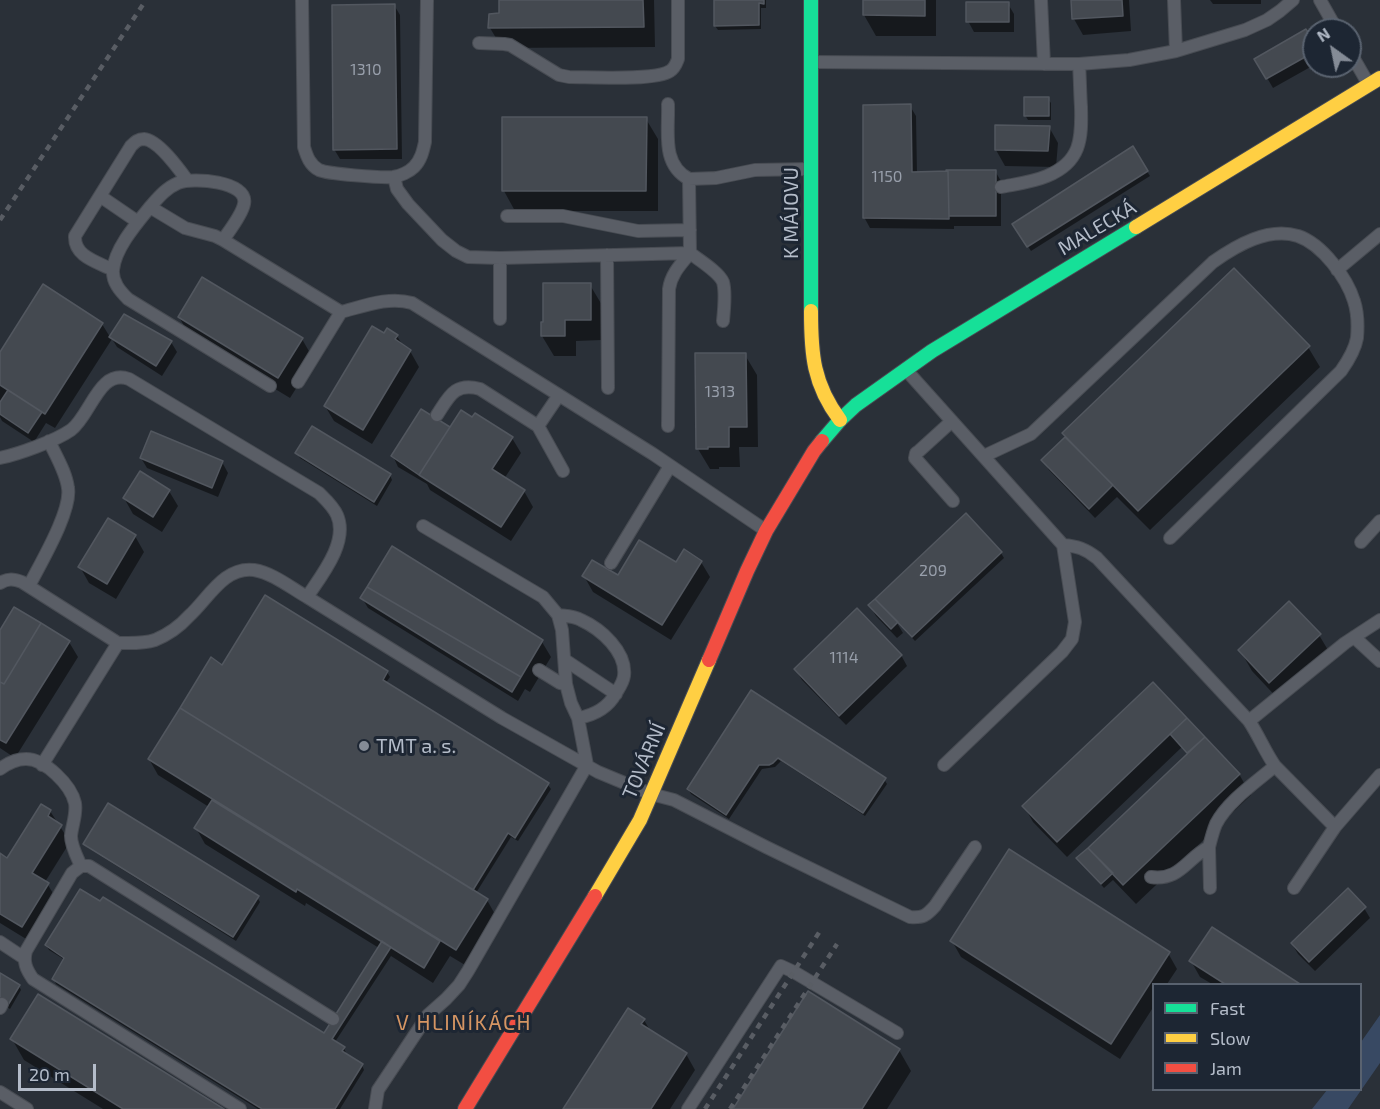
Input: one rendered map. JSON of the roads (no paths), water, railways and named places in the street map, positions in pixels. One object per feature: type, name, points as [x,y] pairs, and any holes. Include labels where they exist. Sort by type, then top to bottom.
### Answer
[{"type":"street","name":"K MÁJOVU","points":[[811,0],[811,345],[820,387],[828,404],[840,420]]},
{"type":"street","name":"MALECKÁ","points":[[840,420],[856,405],[932,351],[1375,82]]},
{"type":"street","name":"TOVÁRNÍ","points":[[465,1109],[640,820],[766,531],[814,451],[840,420]]},
{"type":"lane","points":[[302,0],[304,147],[307,158],[319,169],[329,173],[394,177],[415,167],[422,155],[425,142],[427,0]]},
{"type":"lane","points":[[479,43],[510,45],[559,75],[569,77],[655,76],[670,71],[675,67],[678,59],[678,0]]},
{"type":"lane","points":[[1041,0],[1044,64]]},
{"type":"lane","points":[[1174,0],[1176,51]]},
{"type":"lane","points":[[811,62],[1079,64],[1130,60],[1176,51],[1245,30],[1267,20],[1293,0]]},
{"type":"lane","points":[[1320,0],[1330,18]]},
{"type":"lane","points":[[1001,187],[1046,177],[1057,172],[1073,158],[1082,131],[1079,64]]},
{"type":"lane","points":[[1362,66],[1375,82]]},
{"type":"lane","points":[[668,104],[670,159],[681,174],[690,178],[716,178],[755,170],[811,169]]},
{"type":"lane","points":[[113,270],[83,255],[78,250],[75,240],[77,232],[131,146],[142,138],[148,140],[176,164],[187,180]]},
{"type":"lane","points":[[394,177],[397,189],[408,204],[442,240],[468,257],[690,253],[718,274],[722,280],[724,286],[723,321]]},
{"type":"lane","points":[[668,426],[669,289],[674,274],[690,253],[690,178]]},
{"type":"lane","points":[[223,240],[242,210],[245,203],[244,196],[238,190],[215,182],[198,179],[177,183],[150,207],[119,251],[113,270],[117,286],[128,299],[270,386]]},
{"type":"lane","points":[[100,196],[138,222]]},
{"type":"lane","points":[[150,207],[185,228],[223,240],[340,312],[391,300],[412,303],[670,466],[766,531]]},
{"type":"lane","points":[[507,216],[563,216],[638,231],[690,230]]},
{"type":"lane","points":[[1337,270],[1380,234]]},
{"type":"lane","points":[[984,456],[1031,434],[1213,262],[1246,242],[1266,236],[1299,237],[1318,247],[1346,282],[1354,301],[1358,321],[1357,340],[1351,355],[1341,371],[1170,538]]},
{"type":"lane","points":[[606,255],[608,388]]},
{"type":"lane","points":[[500,258],[500,319]]},
{"type":"lane","points":[[298,381],[340,312]]},
{"type":"lane","points":[[905,369],[1063,545],[1075,622],[1072,639],[1062,652],[944,765]]},
{"type":"lane","points":[[0,458],[50,441],[71,430],[80,421],[103,385],[109,380],[122,376],[129,379],[319,493],[329,503],[337,516],[338,541],[328,564],[307,597]]},
{"type":"lane","points":[[437,416],[451,394],[458,388],[480,389],[537,426],[563,471]]},
{"type":"lane","points":[[537,426],[559,395]]},
{"type":"lane","points":[[952,421],[916,453],[915,458],[953,501]]},
{"type":"lane","points":[[29,586],[62,520],[69,499],[67,482],[50,441]]},
{"type":"lane","points":[[611,563],[670,466]]},
{"type":"lane","points":[[1361,542],[1380,521]]},
{"type":"lane","points":[[375,1109],[378,1090],[428,1015],[459,985],[587,765],[578,718],[566,684],[562,630],[558,615],[543,597],[423,526]]},
{"type":"lane","points":[[1063,545],[1083,548],[1097,558],[1249,721],[1275,766],[1335,827]]},
{"type":"lane","points":[[0,583],[12,579],[22,582],[118,642],[139,644],[155,640],[174,630],[190,616],[221,580],[236,572],[252,570],[267,574],[502,718],[598,772],[651,794],[674,800],[910,917],[919,918],[927,915],[975,847]]},
{"type":"lane","points":[[558,615],[572,616],[581,620],[608,639],[620,653],[624,668],[621,684],[612,701],[600,711],[578,718]]},
{"type":"lane","points":[[1249,721],[1354,637],[1380,620]]},
{"type":"lane","points":[[1354,637],[1380,661]]},
{"type":"lane","points":[[42,765],[118,642]]},
{"type":"lane","points":[[565,660],[616,694]]},
{"type":"lane","points":[[539,670],[560,683],[566,684]]},
{"type":"lane","points":[[0,769],[16,760],[32,760],[58,775],[66,783],[72,792],[76,812],[71,843],[81,866]]},
{"type":"lane","points":[[1210,888],[1209,847],[1217,822],[1232,803],[1275,766]]},
{"type":"lane","points":[[1294,888],[1335,827],[1380,775]]},
{"type":"lane","points":[[1151,877],[1161,878],[1178,872],[1209,847]]},
{"type":"lane","points":[[240,1109],[33,979],[25,965],[26,951],[72,873],[81,866],[89,866],[333,1019]]},
{"type":"lane","points":[[0,942],[24,958]]},
{"type":"lane","points":[[688,1109],[782,966],[897,1033]]},
{"type":"lane","points":[[0,1092],[27,1109]]},
{"type":"water","points":[[1380,1015],[1380,1063],[1362,1089],[1362,1041]]},
{"type":"water","points":[[1326,1091],[1361,1091],[1348,1109],[1312,1109]]},
{"type":"railway","points":[[0,220],[146,0]]},
{"type":"railway","points":[[705,1109],[820,931]]},
{"type":"railway","points":[[730,1109],[837,944]]},
{"type":"place","name":"TMT a. s.","points":[[364,746]]},
{"type":"district","name":"V HLINÍKÁCH","points":[[464,1023]]}]
